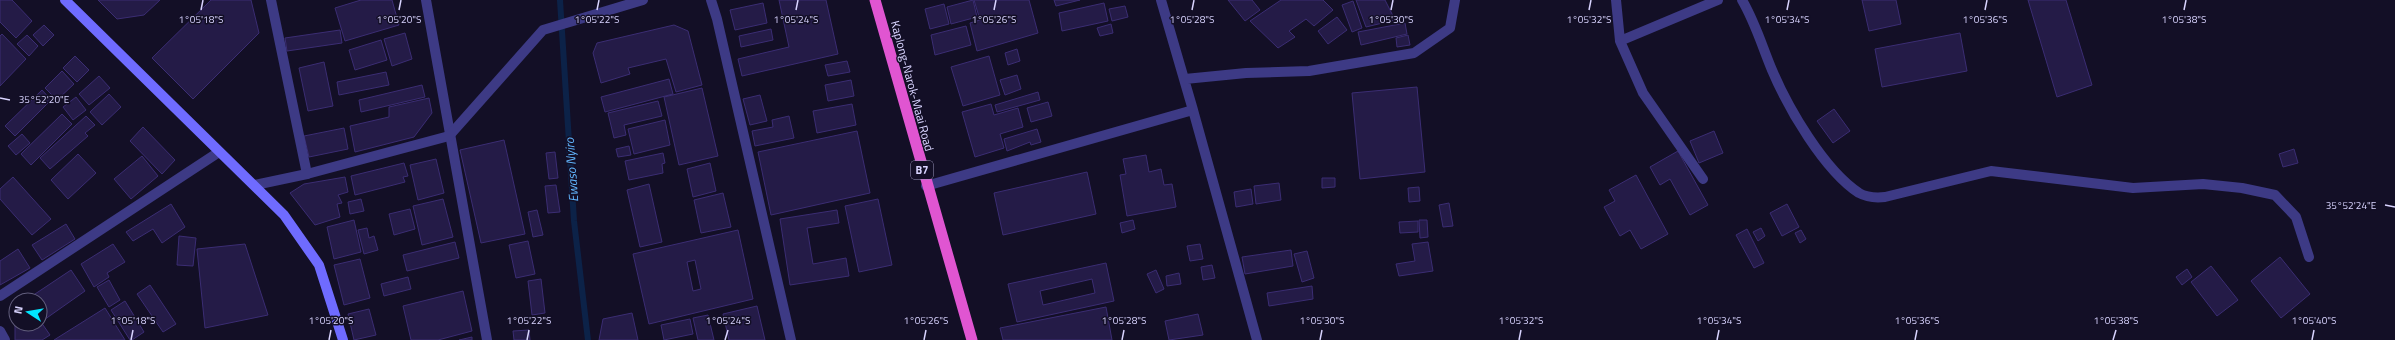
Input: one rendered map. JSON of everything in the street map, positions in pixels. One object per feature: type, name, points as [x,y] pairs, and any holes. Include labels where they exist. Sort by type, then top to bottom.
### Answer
[{"type":"highway","name":"Kaplong-Narok-Maai Road","points":[[875,0],[926,186],[972,340]]},
{"type":"main road","points":[[65,0],[219,152],[256,185],[284,215],[319,265],[343,340]]},
{"type":"street","points":[[271,0],[307,174]]},
{"type":"street","points":[[426,0],[449,136],[487,340]]},
{"type":"street","points":[[256,185],[307,174],[449,136],[543,30],[643,0]]},
{"type":"street","points":[[711,0],[717,19],[791,340]]},
{"type":"street","points":[[1160,0],[1185,79],[1257,340]]},
{"type":"street","points":[[1185,79],[1246,73],[1309,71],[1414,53],[1450,28],[1455,0]]},
{"type":"street","points":[[1616,0],[1620,41],[1643,93],[1703,179]]},
{"type":"street","points":[[1620,41],[1718,0]]},
{"type":"street","points":[[1742,0],[1752,17],[1772,71],[1806,133],[1836,172],[1859,193],[1872,198],[1885,197],[1991,171],[2133,188],[2203,184],[2242,188],[2275,195],[2296,218],[2309,257]]},
{"type":"street","points":[[926,186],[1193,110]]},
{"type":"street","points":[[0,296],[219,152]]},
{"type":"street","points":[[0,331],[5,340]]},
{"type":"building","points":[[0,0],[12,0],[32,21],[16,38],[0,22]]},
{"type":"building","points":[[98,0],[160,0],[144,15],[117,19]]},
{"type":"building","points":[[211,0],[251,0],[259,33],[193,99],[152,58]]},
{"type":"building","points":[[361,0],[392,0],[399,25],[345,41],[335,8]]},
{"type":"building","points":[[779,0],[826,0],[838,54],[742,76],[738,59],[789,47]]},
{"type":"building","points":[[973,0],[977,17],[951,24],[947,7]]},
{"type":"building","points":[[974,0],[1029,0],[1038,33],[977,51],[970,23],[980,20]]},
{"type":"building","points":[[1054,0],[1080,0],[1056,6]]},
{"type":"building","points":[[1228,0],[1252,0],[1260,10],[1245,21]]},
{"type":"building","points":[[1281,0],[1323,0],[1333,10],[1314,26],[1306,19],[1289,31],[1295,37],[1278,48],[1250,21]]},
{"type":"building","points":[[1356,0],[1385,0],[1395,20],[1366,27]]},
{"type":"building","points":[[1862,0],[1896,0],[1901,24],[1869,31]]},
{"type":"building","points":[[2028,0],[2066,0],[2092,85],[2057,97]]},
{"type":"building","points":[[1353,1],[1362,28],[1352,32],[1342,5]]},
{"type":"building","points":[[763,3],[767,23],[735,30],[730,10]]},
{"type":"building","points":[[1104,3],[1108,21],[1062,31],[1059,13]]},
{"type":"building","points":[[944,4],[949,24],[930,29],[925,9]]},
{"type":"building","points":[[1125,6],[1128,17],[1112,21],[1109,9]]},
{"type":"building","points":[[1337,17],[1347,30],[1328,44],[1318,31]]},
{"type":"building","points":[[1405,23],[1407,34],[1361,45],[1358,32]]},
{"type":"building","points":[[1111,24],[1113,33],[1100,36],[1097,28]]},
{"type":"building","points":[[44,25],[54,35],[43,46],[33,35]]},
{"type":"building","points":[[674,25],[688,31],[702,85],[676,92],[666,59],[628,68],[630,74],[601,83],[593,53],[597,43]]},
{"type":"building","points":[[966,26],[971,45],[935,55],[931,35]]},
{"type":"building","points":[[771,29],[773,40],[741,47],[739,36]]},
{"type":"building","points":[[340,30],[342,43],[287,51],[285,38]]},
{"type":"building","points":[[405,33],[412,59],[392,66],[384,39]]},
{"type":"building","points":[[1960,33],[1967,71],[1882,87],[1875,49]]},
{"type":"building","points":[[2,34],[26,59],[0,86],[0,36]]},
{"type":"building","points":[[27,35],[38,46],[29,56],[17,44]]},
{"type":"building","points":[[1408,35],[1410,45],[1397,47],[1396,38]]},
{"type":"building","points":[[381,40],[387,60],[355,70],[349,50]]},
{"type":"building","points":[[1017,49],[1020,61],[1008,65],[1005,53]]},
{"type":"building","points":[[75,56],[89,70],[77,82],[63,68]]},
{"type":"building","points":[[989,56],[1000,95],[963,106],[951,67]]},
{"type":"building","points":[[847,61],[850,72],[828,76],[825,65]]},
{"type":"building","points":[[324,62],[333,106],[308,111],[299,68]]},
{"type":"building","points":[[62,71],[74,84],[57,100],[45,88]]},
{"type":"building","points":[[386,72],[389,85],[339,95],[337,82]]},
{"type":"building","points":[[1017,75],[1021,89],[1005,95],[1000,80]]},
{"type":"building","points":[[99,76],[110,88],[89,105],[79,94]]},
{"type":"building","points":[[669,79],[673,94],[605,112],[601,97]]},
{"type":"building","points":[[851,80],[854,96],[828,101],[825,85]]},
{"type":"building","points":[[422,85],[425,97],[361,112],[359,100]]},
{"type":"building","points":[[1417,87],[1425,172],[1360,179],[1352,93]]},
{"type":"building","points":[[702,88],[718,156],[679,165],[664,97]]},
{"type":"building","points":[[42,90],[51,100],[15,136],[5,126]]},
{"type":"building","points":[[1038,92],[1040,100],[997,112],[995,105]]},
{"type":"building","points":[[109,94],[121,107],[102,125],[90,112]]},
{"type":"building","points":[[760,95],[767,121],[750,125],[743,99]]},
{"type":"building","points":[[76,97],[86,110],[73,120],[63,107]]},
{"type":"building","points":[[429,98],[432,113],[414,137],[355,152],[350,126],[389,117],[389,107]]},
{"type":"building","points":[[658,101],[662,116],[624,125],[626,135],[614,138],[608,113]]},
{"type":"building","points":[[1048,102],[1052,116],[1031,122],[1027,108]]},
{"type":"building","points":[[852,104],[856,125],[817,133],[813,111]]},
{"type":"building","points":[[991,104],[994,115],[1018,108],[1023,127],[1000,134],[1004,148],[975,157],[962,112]]},
{"type":"building","points":[[1834,109],[1850,131],[1833,143],[1817,121]]},
{"type":"building","points":[[62,114],[72,124],[31,165],[21,154]]},
{"type":"building","points":[[86,116],[95,125],[85,133],[88,136],[50,169],[40,158]]},
{"type":"building","points":[[789,116],[794,138],[755,146],[752,131],[773,127],[772,120]]},
{"type":"building","points":[[665,120],[670,145],[634,154],[628,129]]},
{"type":"building","points":[[143,127],[175,160],[162,174],[130,141]]},
{"type":"building","points":[[344,128],[348,149],[309,157],[304,136]]},
{"type":"building","points":[[1037,129],[1041,142],[1031,145],[1030,142],[1007,151],[1004,139]]},
{"type":"building","points":[[857,131],[870,193],[771,215],[758,152]]},
{"type":"building","points":[[1714,131],[1723,153],[1699,163],[1690,141]]},
{"type":"building","points":[[22,134],[30,143],[16,155],[8,146]]},
{"type":"building","points":[[504,140],[525,234],[481,243],[460,150]]},
{"type":"building","points":[[629,146],[631,155],[618,157],[616,149]]},
{"type":"building","points":[[2294,149],[2298,163],[2283,167],[2279,154]]},
{"type":"building","points":[[1678,151],[1708,205],[1690,215],[1670,179],[1660,185],[1650,167]]},
{"type":"building","points":[[555,152],[558,178],[549,179],[546,153]]},
{"type":"building","points":[[663,153],[665,163],[662,164],[663,173],[629,180],[625,161]]},
{"type":"building","points":[[78,154],[96,173],[68,199],[51,180]]},
{"type":"building","points":[[1146,155],[1149,172],[1161,169],[1164,185],[1172,184],[1176,207],[1127,216],[1120,175],[1126,174],[1123,159]]},
{"type":"building","points":[[142,156],[158,176],[131,199],[114,179]]},
{"type":"building","points":[[436,159],[444,193],[418,200],[410,165]]},
{"type":"building","points":[[404,163],[408,176],[403,177],[405,182],[355,195],[351,176]]},
{"type":"building","points":[[710,163],[716,191],[693,197],[687,169]]},
{"type":"building","points":[[1087,172],[1096,214],[1003,235],[994,193]]},
{"type":"building","points":[[1636,175],[1668,234],[1641,249],[1630,230],[1620,236],[1604,207],[1615,201],[1609,190]]},
{"type":"building","points":[[13,177],[51,219],[32,235],[0,199],[0,189]]},
{"type":"building","points":[[345,177],[348,192],[338,195],[342,203],[337,204],[340,217],[315,225],[290,193],[304,184]]},
{"type":"building","points":[[1322,178],[1335,178],[1335,187],[1322,188]]},
{"type":"building","points":[[1279,183],[1281,200],[1256,204],[1254,186]]},
{"type":"building","points":[[649,184],[662,242],[640,247],[627,190]]},
{"type":"building","points":[[556,185],[560,212],[548,213],[545,186]]},
{"type":"building","points":[[1419,187],[1420,201],[1409,202],[1408,188]]},
{"type":"building","points":[[1251,189],[1253,204],[1236,207],[1234,192]]},
{"type":"building","points":[[723,193],[731,227],[701,233],[694,200]]},
{"type":"building","points":[[361,199],[364,211],[350,214],[348,202]]},
{"type":"building","points":[[443,199],[453,237],[422,245],[413,206]]},
{"type":"building","points":[[878,199],[892,265],[859,272],[845,206]]},
{"type":"building","points":[[1449,203],[1453,226],[1443,227],[1439,205]]},
{"type":"building","points":[[171,204],[185,227],[162,243],[153,229],[133,241],[126,232]]},
{"type":"building","points":[[1787,204],[1799,227],[1782,236],[1770,213]]},
{"type":"building","points":[[410,209],[415,229],[394,235],[389,214]]},
{"type":"building","points":[[537,210],[543,235],[533,237],[528,212]]},
{"type":"building","points":[[837,210],[839,223],[807,228],[813,264],[846,258],[849,276],[790,285],[780,219]]},
{"type":"building","points":[[354,220],[361,252],[334,259],[327,227]]},
{"type":"building","points":[[1133,220],[1135,229],[1122,233],[1120,223]]},
{"type":"building","points":[[1419,220],[1427,220],[1428,237],[1420,238]]},
{"type":"building","points":[[1418,221],[1418,232],[1400,233],[1399,222]]},
{"type":"building","points":[[66,224],[75,239],[42,260],[32,245]]},
{"type":"building","points":[[367,228],[369,238],[374,236],[378,250],[364,254],[358,230]]},
{"type":"building","points":[[1761,228],[1765,236],[1758,241],[1753,232]]},
{"type":"building","points":[[1747,229],[1764,263],[1754,268],[1736,235]]},
{"type":"building","points":[[738,230],[753,299],[649,324],[633,254]],"holes":[[[695,260],[701,289],[693,291],[687,262]]]},
{"type":"building","points":[[1801,230],[1806,239],[1800,243],[1795,233]]},
{"type":"building","points":[[179,236],[196,238],[193,266],[177,265]]},
{"type":"building","points":[[528,241],[535,274],[516,278],[509,245]]},
{"type":"building","points":[[455,242],[459,258],[407,271],[403,255]]},
{"type":"building","points":[[1428,242],[1433,271],[1399,276],[1396,264],[1415,261],[1412,244]]},
{"type":"building","points":[[113,244],[125,262],[107,273],[109,277],[94,287],[81,264]]},
{"type":"building","points":[[245,244],[268,315],[205,328],[197,249]]},
{"type":"building","points":[[1200,244],[1203,259],[1190,261],[1187,246]]},
{"type":"building","points":[[18,249],[30,268],[0,285],[0,261]]},
{"type":"building","points":[[1291,250],[1293,266],[1245,274],[1242,257]]},
{"type":"building","points":[[1307,251],[1314,278],[1302,282],[1294,254]]},
{"type":"building","points":[[2280,257],[2310,294],[2281,318],[2251,281]]},
{"type":"building","points":[[360,259],[370,298],[344,305],[334,265]]},
{"type":"building","points":[[1106,263],[1114,301],[1017,322],[1008,284]],"holes":[[[1092,279],[1095,293],[1043,305],[1040,291]]]},
{"type":"building","points":[[1212,265],[1215,278],[1203,280],[1201,267]]},
{"type":"building","points":[[2211,266],[2238,300],[2217,316],[2191,282]]},
{"type":"building","points":[[2187,269],[2192,277],[2182,285],[2176,277]]},
{"type":"building","points":[[71,270],[85,291],[48,317],[48,292],[38,292]]},
{"type":"building","points":[[1156,270],[1164,289],[1156,293],[1147,274]]},
{"type":"building","points":[[1179,273],[1181,284],[1167,286],[1166,276]]},
{"type":"building","points":[[408,277],[411,289],[384,296],[381,284]]},
{"type":"building","points":[[541,279],[545,313],[532,315],[528,281]]},
{"type":"building","points":[[109,280],[120,300],[109,307],[97,287]]},
{"type":"building","points":[[150,285],[176,324],[163,332],[137,294]]},
{"type":"building","points":[[1312,286],[1313,299],[1269,306],[1267,293]]},
{"type":"building","points":[[463,291],[472,331],[438,340],[411,340],[403,306]]},
{"type":"building","points":[[125,301],[144,332],[132,340],[130,340],[111,310]]},
{"type":"building","points":[[757,306],[765,340],[729,340],[723,314]]},
{"type":"building","points":[[1106,307],[1112,340],[1003,340],[1000,328]]},
{"type":"building","points":[[105,308],[125,340],[54,340]]},
{"type":"building","points":[[369,309],[376,335],[354,340],[348,314]]},
{"type":"building","points":[[632,313],[638,340],[599,340],[603,319]]},
{"type":"building","points":[[1198,314],[1203,335],[1169,340],[1165,321]]},
{"type":"building","points":[[708,315],[714,340],[698,340],[693,318]]},
{"type":"building","points":[[690,319],[693,334],[664,340],[661,325]]},
{"type":"building","points":[[529,330],[530,340],[514,340],[513,331]]},
{"type":"building","points":[[15,332],[48,332],[50,335],[42,340],[15,340]]},
{"type":"building","points":[[472,337],[472,340],[459,340]]},
{"type":"waterway","name":"Ewaso Nyiro","points":[[560,0],[574,221],[588,340]]}]
